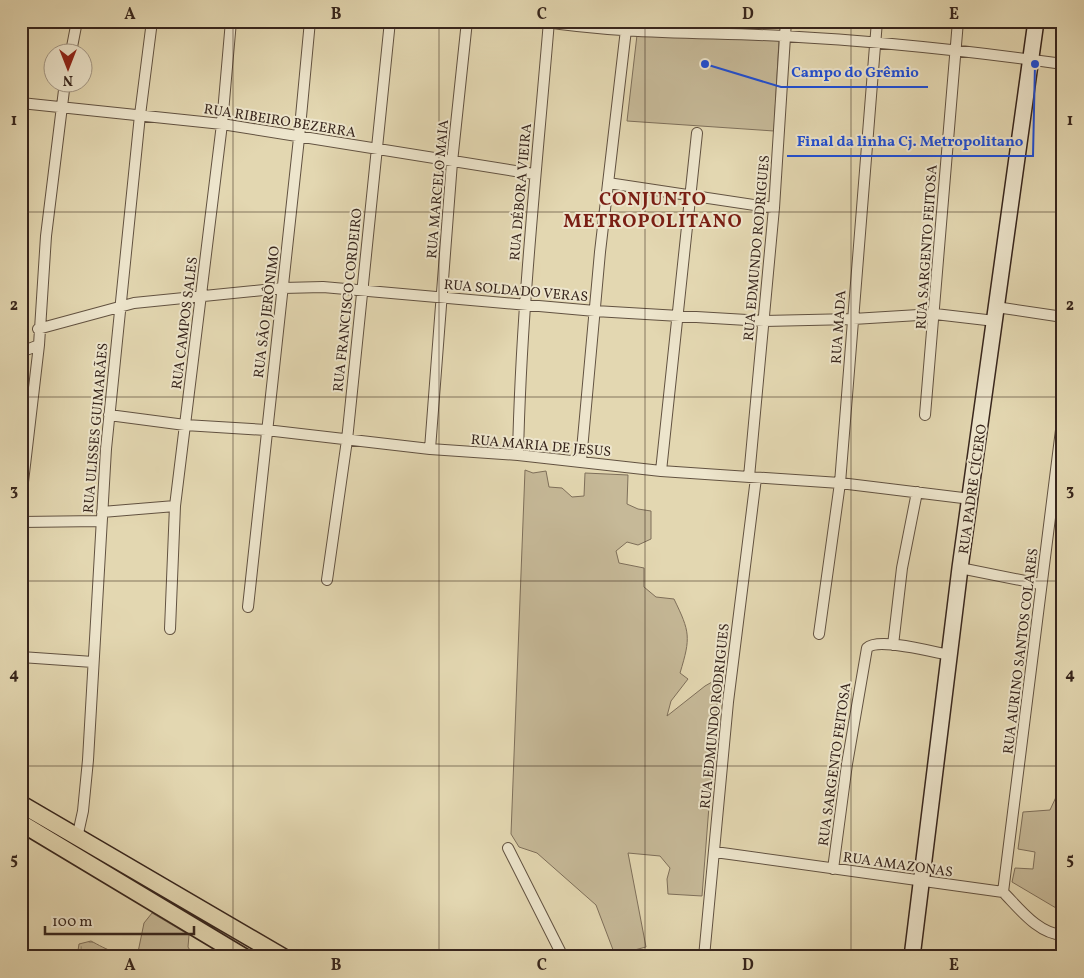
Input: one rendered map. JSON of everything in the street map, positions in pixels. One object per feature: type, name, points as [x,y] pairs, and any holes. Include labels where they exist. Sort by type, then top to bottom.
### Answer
[{"type":"main road","points":[[21,804],[283,957]]},
{"type":"main road","points":[[21,823],[244,957]]},
{"type":"main road","points":[[152,901],[161,885]]},
{"type":"main road","points":[[176,916],[185,900]]},
{"type":"street","points":[[73,42],[77,21]]},
{"type":"street","name":"RUA ULISSES GUIMARÃES","points":[[77,838],[83,812],[88,760],[109,415],[140,115],[152,21]]},
{"type":"street","name":"RUA CAMPOS SALES","points":[[170,629],[175,506],[222,124],[231,21]]},
{"type":"street","name":"RUA SÃO JERÔNIMO","points":[[248,607],[266,430],[300,138],[310,21]]},
{"type":"street","name":"RUA FRANCISCO CORDEIRO","points":[[327,580],[347,440],[390,21]]},
{"type":"street","name":"RUA MARCELO MAIA","points":[[430,449],[452,162],[467,21]]},
{"type":"street","points":[[711,33],[712,21]]},
{"type":"street","name":"RUA EDMUNDO RODRIGUES","points":[[704,957],[728,702],[752,478],[774,208],[786,21]]},
{"type":"street","name":"RUA MADA","points":[[819,634],[840,483],[877,21]]},
{"type":"street","name":"RUA SARGENTO FEITOSA","points":[[925,415],[935,314],[954,50],[958,21]]},
{"type":"street","name":"RUA PADRE CÍCERO","points":[[912,957],[960,568],[1036,21]]},
{"type":"street","points":[[546,22],[627,25],[711,33],[784,36],[954,50],[1063,64]]},
{"type":"street","name":"RUA DÉBORA VIEIRA","points":[[518,455],[525,304],[546,22]]},
{"type":"street","points":[[581,461],[594,311],[627,25]]},
{"type":"street","points":[[21,499],[39,345],[38,329],[46,236],[63,92]]},
{"type":"street","name":"RUA RIBEIRO BEZERRA","points":[[21,103],[222,124],[534,174]]},
{"type":"street","points":[[661,471],[697,134]]},
{"type":"street","points":[[608,183],[774,208]]},
{"type":"street","name":"RUA SOLDADO VERAS","points":[[38,329],[134,303],[283,288],[323,287],[362,292],[442,297],[594,311],[764,321],[853,319],[935,314],[1063,317]]},
{"type":"street","points":[[21,352],[39,345]]},
{"type":"street","name":"RUA AURINO SANTOS COLARES","points":[[1003,892],[1017,792],[1040,584],[1063,414]]},
{"type":"street","name":"RUA MARIA DE JESUS","points":[[109,415],[185,425],[266,430],[430,449],[518,455],[661,471],[840,483],[971,499]]},
{"type":"street","points":[[917,492],[902,568],[893,645],[949,655]]},
{"type":"street","points":[[21,522],[102,516],[175,506]]},
{"type":"street","points":[[960,568],[1040,584]]},
{"type":"street","name":"RUA SARGENTO FEITOSA","points":[[833,869],[866,652],[870,645],[893,645]]},
{"type":"street","points":[[21,657],[93,662]]},
{"type":"street","points":[[508,848],[563,957]]},
{"type":"street","name":"RUA AMAZONAS","points":[[715,852],[1003,892]]},
{"type":"street","points":[[1003,892],[1031,920],[1047,931],[1063,935]]},
{"type":"green space","points":[[637,35],[779,40],[774,131],[627,121]]},
{"type":"green space","points":[[525,470],[533,473],[546,471],[549,487],[562,488],[572,497],[584,496],[585,473],[628,475],[627,504],[638,509],[651,511],[651,539],[638,545],[627,542],[616,551],[619,563],[644,568],[644,587],[656,597],[674,599],[686,627],[686,651],[680,673],[688,679],[671,701],[667,716],[705,686],[719,678],[702,896],[668,894],[667,879],[670,868],[660,856],[628,853],[646,947],[615,955],[596,905],[537,853],[519,847],[511,834]]},
{"type":"green space","points":[[1063,782],[1063,909],[1056,908],[1012,882],[1015,868],[1033,869],[1035,852],[1018,849],[1023,812],[1050,810]]},
{"type":"green space","points":[[152,913],[189,935],[188,947],[194,957],[137,957],[144,923]]},
{"type":"green space","points":[[91,941],[120,954],[138,953],[137,957],[77,957],[79,944]]},
{"type":"place","name":"Campo do Grêmio","points":[[705,64]]},
{"type":"place","name":"Final da linha Cj. Metropolitano","points":[[1035,64]]},
{"type":"district","name":"CONJUNTO METROPOLITANO","points":[[653,209]]}]
